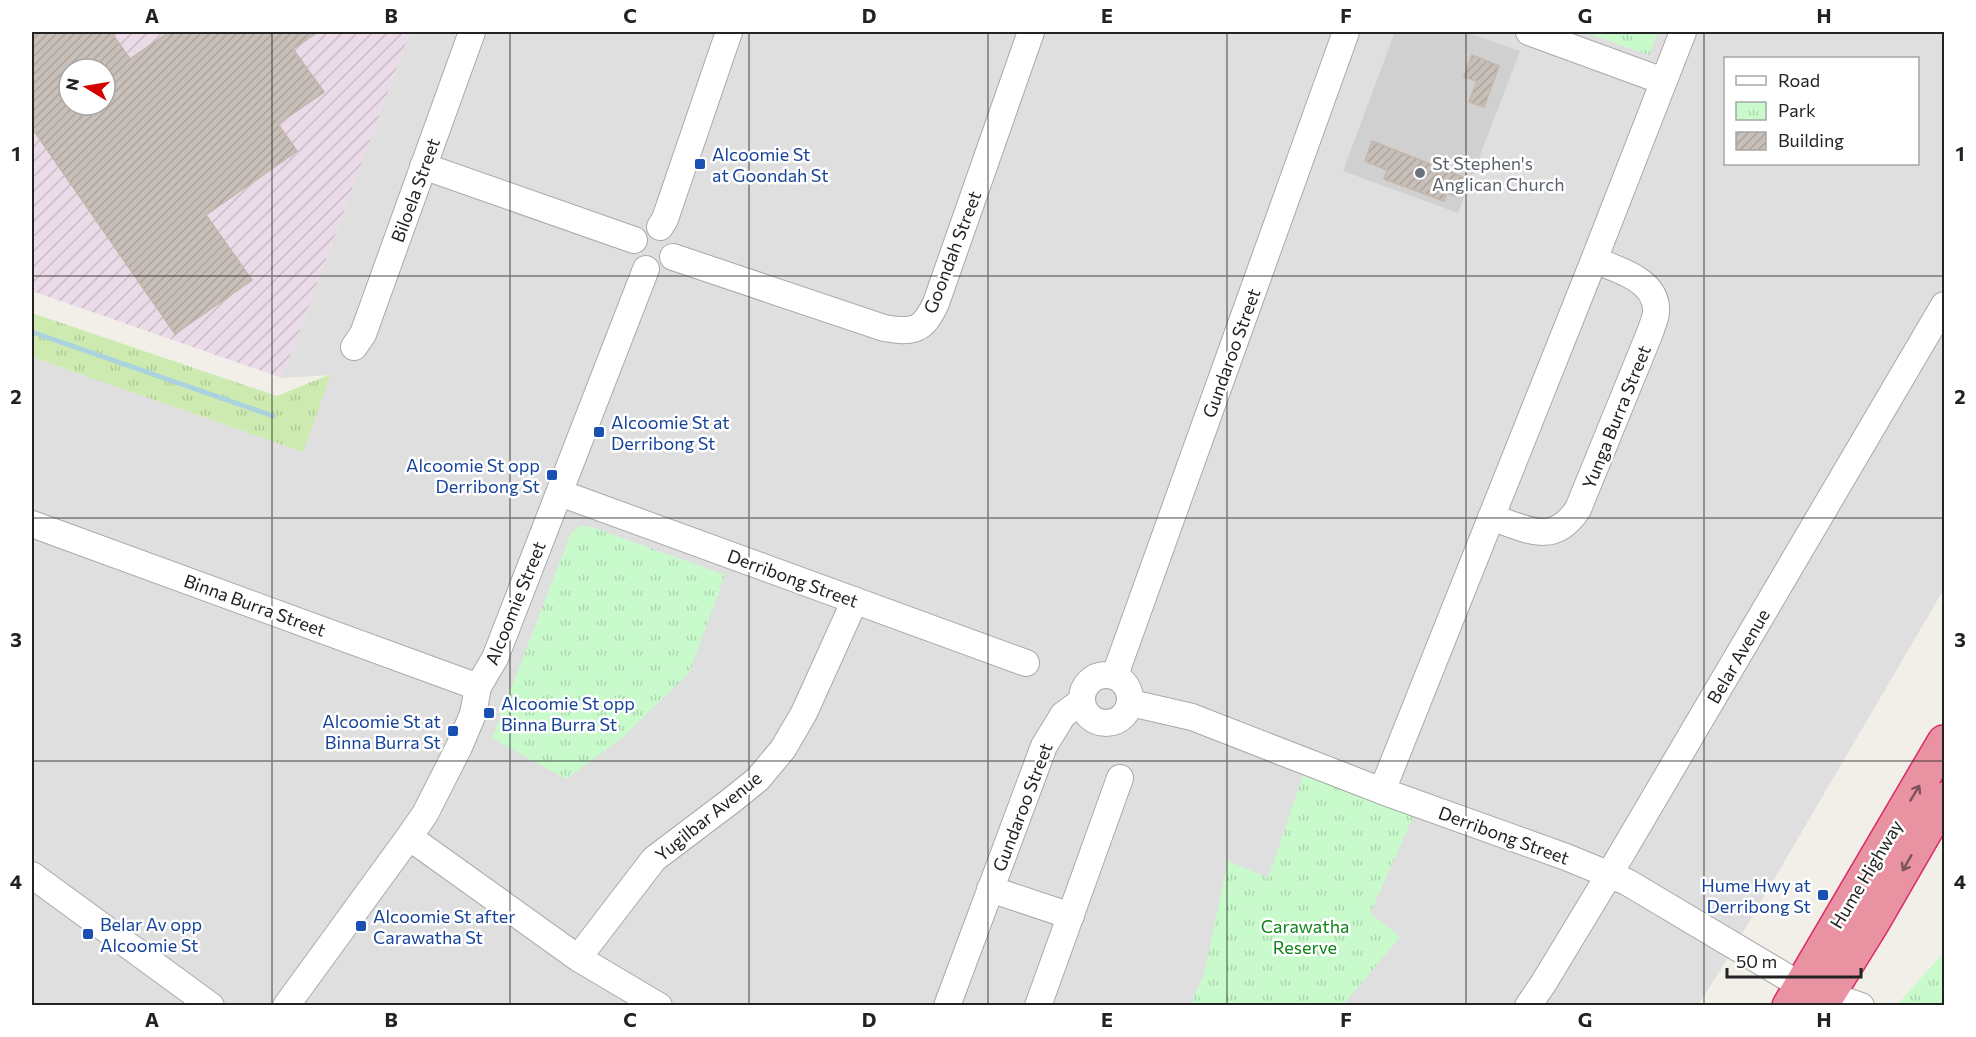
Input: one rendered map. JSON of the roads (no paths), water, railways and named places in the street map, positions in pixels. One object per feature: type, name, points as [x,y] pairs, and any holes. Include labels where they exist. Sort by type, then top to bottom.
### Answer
[{"type":"highway","name":"Hume Highway","points":[[1809,998],[1944,742]]},
{"type":"highway","name":"Hume Highway","points":[[1809,998],[1873,922],[1944,799]]},
{"type":"street","name":"Biloela Street","points":[[354,347],[363,334],[472,32]]},
{"type":"street","points":[[660,227],[729,32]]},
{"type":"street","name":"Goondah Street","points":[[673,257],[884,328],[903,331],[917,330],[928,319],[936,303],[1031,32]]},
{"type":"street","name":"Gundaroo Street","points":[[1115,675],[1346,32]]},
{"type":"street","points":[[1529,32],[1663,81]]},
{"type":"street","points":[[1382,791],[1683,32]]},
{"type":"street","points":[[423,166],[634,240]]},
{"type":"street","points":[[653,226],[660,227],[674,242],[673,257],[659,269],[646,269],[635,260],[632,247],[634,240],[642,230],[653,226]]},
{"type":"street","name":"Yunga Burra Street","points":[[1491,517],[1540,532],[1556,531],[1569,522],[1578,509],[1651,330],[1656,312],[1653,296],[1646,285],[1594,260]]},
{"type":"street","name":"Alcoomie Street","points":[[286,1005],[409,837],[430,804],[459,747],[473,714],[478,687],[495,658],[646,269]]},
{"type":"street","name":"Belar Avenue","points":[[1528,1005],[1544,984],[1609,875],[1944,305]]},
{"type":"street","name":"Derribong Street","points":[[560,493],[1026,663]]},
{"type":"street","name":"Binna Burra Street","points":[[32,524],[478,687]]},
{"type":"street","name":"Yugilbar Avenue","points":[[578,958],[654,859],[741,793],[758,778],[783,749],[804,712],[855,600]]},
{"type":"street","points":[[1098,675],[1115,675],[1128,686],[1131,703],[1124,716],[1110,723],[1102,723],[1088,715],[1082,701],[1083,693],[1091,679],[1098,675]]},
{"type":"street","name":"Gundaroo Street","points":[[947,1005],[1044,746],[1063,715],[1082,701]]},
{"type":"street","name":"Derribong Street","points":[[1131,703],[1192,717],[1382,791],[1566,857],[1639,889],[1809,998],[1861,1005]]},
{"type":"street","points":[[1038,1005],[1120,778]]},
{"type":"street","points":[[409,837],[578,958],[659,1005]]},
{"type":"street","points":[[32,875],[211,1005]]},
{"type":"street","name":"Gundaroo Street","points":[[990,889],[1071,916]]},
{"type":"waterway","points":[[32,332],[273,416]]},
{"type":"place","name":"Alcoomie St at Goondah St","points":[[700,164]]},
{"type":"place","name":"St Stephen's Anglican Church","points":[[1420,173]]},
{"type":"place","name":"Alcoomie St at Derribong St","points":[[599,432]]},
{"type":"place","name":"Alcoomie St opp Derribong St","points":[[552,475]]},
{"type":"place","name":"Alcoomie St opp Binna Burra St","points":[[489,713]]},
{"type":"place","name":"Alcoomie St at Binna Burra St","points":[[453,731]]},
{"type":"place","name":"Hume Hwy at Derribong St","points":[[1823,895]]},
{"type":"place","name":"Alcoomie St after Carawatha St","points":[[361,926]]},
{"type":"place","name":"Belar Av opp Alcoomie St","points":[[88,934]]},
{"type":"park label","name":"Carawatha Reserve","points":[[1305,936]]}]
